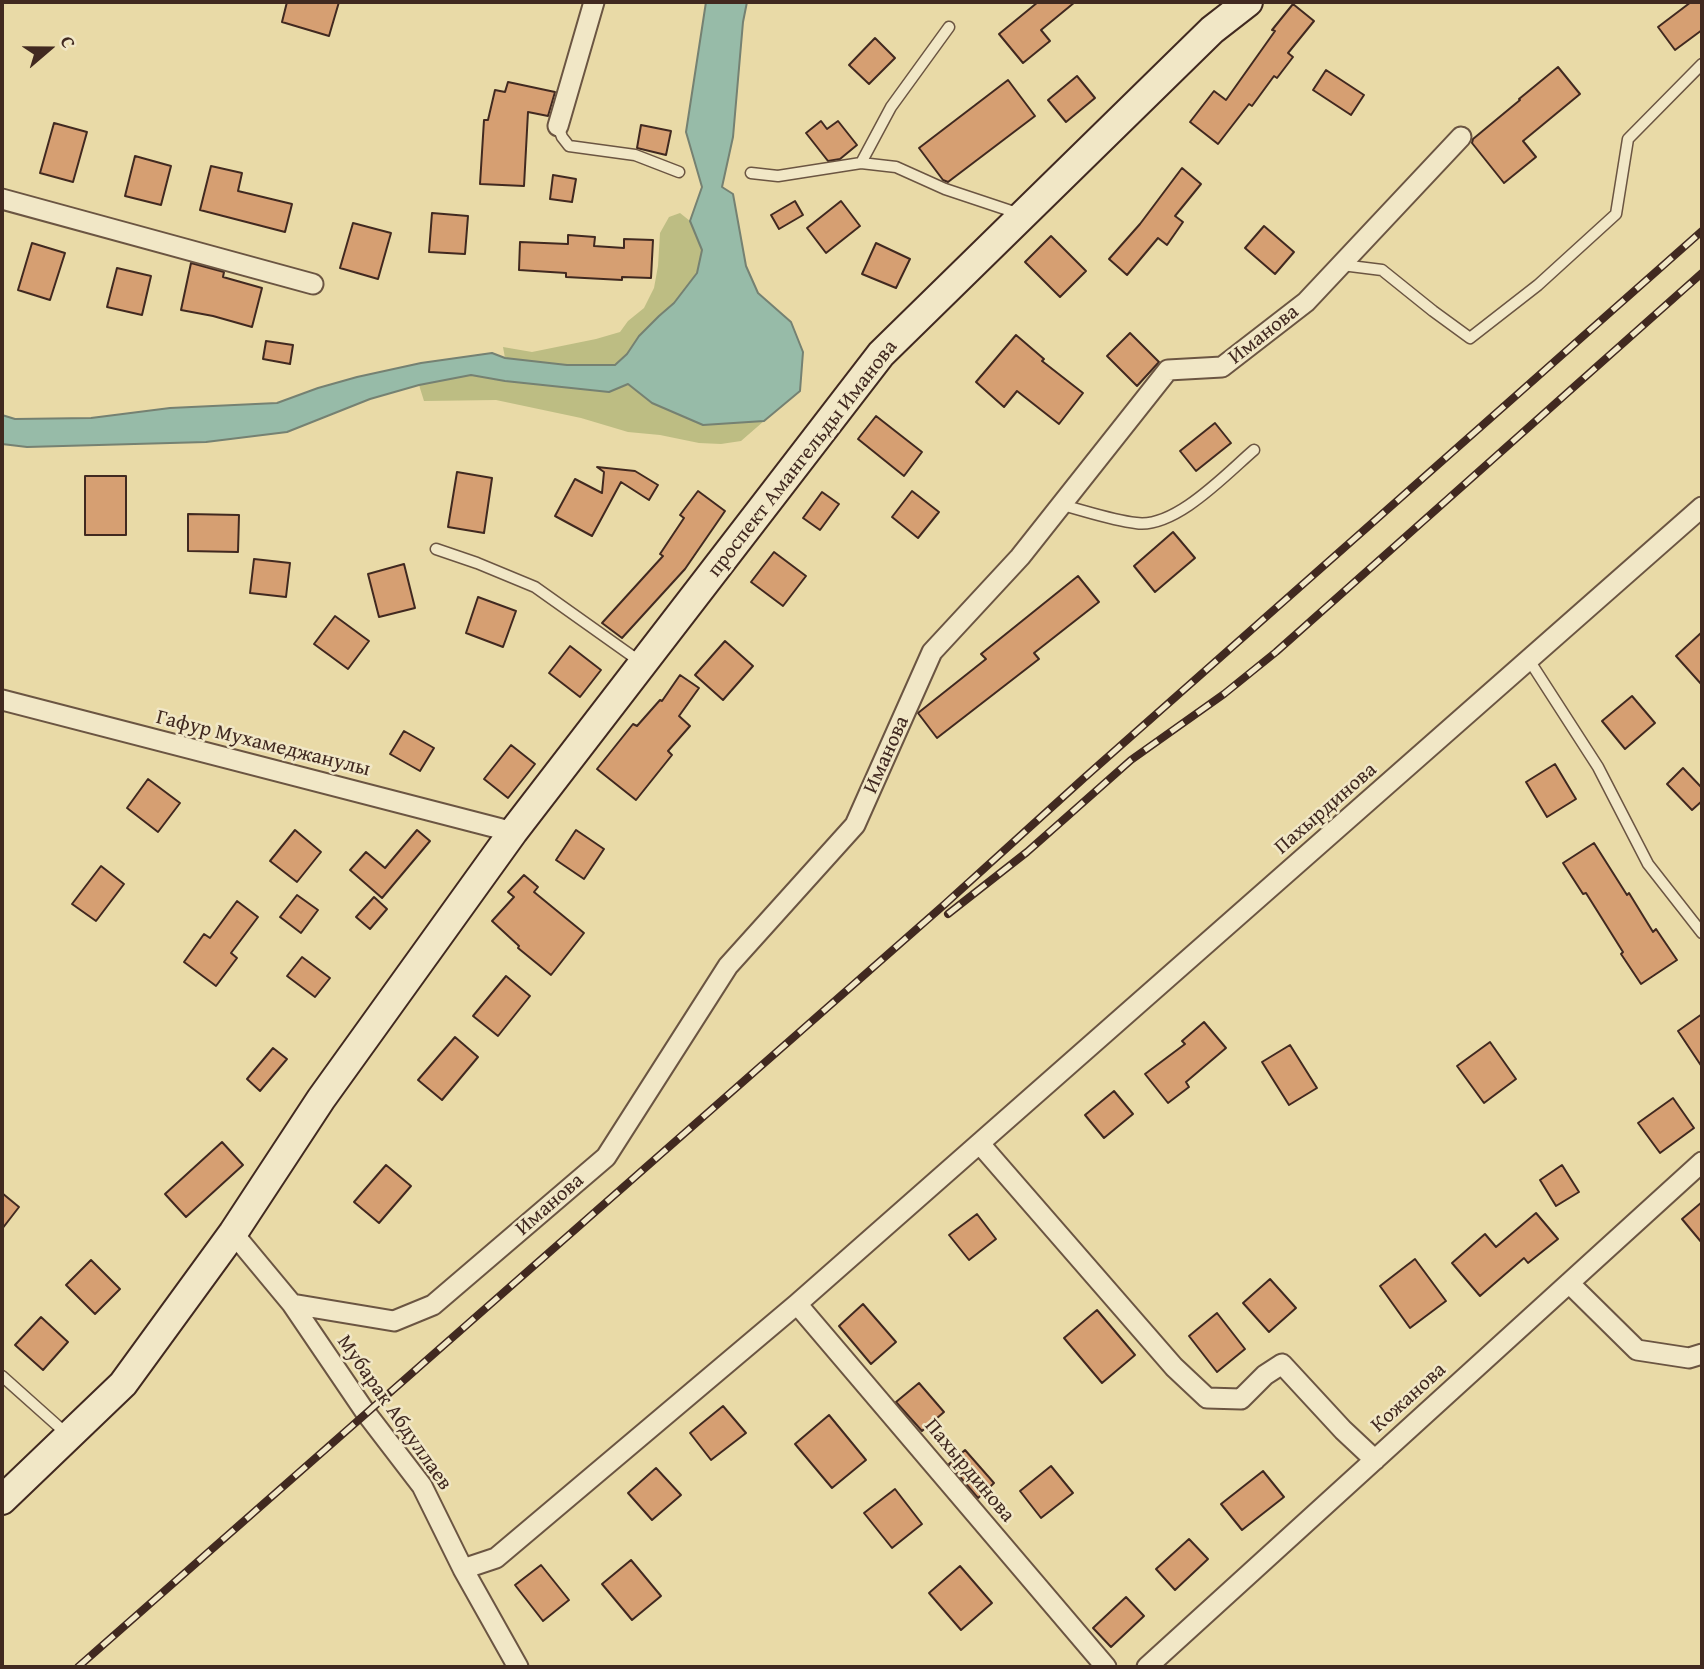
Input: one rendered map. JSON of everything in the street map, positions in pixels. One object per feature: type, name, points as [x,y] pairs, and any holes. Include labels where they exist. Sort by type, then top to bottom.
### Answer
[{"type":"main road","name":"проспект Амангельды Иманова","points":[[513,832],[881,354],[1238,5]]},
{"type":"main road","points":[[2,1500],[123,1384],[233,1233],[321,1098],[513,832]]},
{"type":"street","points":[[558,126],[594,2]]},
{"type":"street","name":"Иманова","points":[[292,1304],[394,1321],[433,1305],[606,1157],[728,966],[855,825],[932,652],[1020,557],[1168,370],[1222,368],[1306,302],[1461,137]]},
{"type":"street","points":[[2,199],[313,284]]},
{"type":"street","name":"Пахырдинова","points":[[463,1569],[496,1558],[797,1304],[1702,507]]},
{"type":"street","name":"Гафур Мухамеджанулы","points":[[2,700],[513,832]]},
{"type":"street","points":[[980,1144],[1174,1367],[1207,1398],[1241,1399],[1282,1364],[1343,1430],[1375,1460]]},
{"type":"street","name":"Кожанова","points":[[1147,1667],[1702,1162]]},
{"type":"street","name":"Мубарак Абдуллаев","points":[[233,1233],[292,1304],[366,1413],[422,1486],[463,1569],[518,1667]]},
{"type":"street","points":[[1569,1283],[1637,1350],[1689,1359],[1702,1354]]},
{"type":"street","name":"Пахырдинова","points":[[797,1304],[1107,1667]]},
{"type":"lane","points":[[861,163],[891,107],[949,27]]},
{"type":"lane","points":[[1342,264],[1382,270],[1469,338],[1538,285],[1616,214],[1628,139],[1702,64]]},
{"type":"lane","points":[[558,126],[569,146],[635,155],[679,172]]},
{"type":"lane","points":[[751,173],[778,176],[861,163],[896,167],[945,190],[1023,215]]},
{"type":"lane","points":[[1062,505],[1139,524],[1164,519],[1186,509],[1254,450]]},
{"type":"lane","points":[[436,549],[535,587],[642,664]]},
{"type":"lane","points":[[1529,660],[1598,767],[1648,864],[1702,933]]},
{"type":"lane","points":[[2,1376],[69,1436]]},
{"type":"green space","points":[[680,213],[690,221],[702,250],[697,273],[674,303],[639,336],[627,354],[615,365],[567,365],[505,358],[503,347],[532,352],[620,332],[628,321],[644,308],[654,288],[660,233],[669,217]]},
{"type":"green space","points":[[471,375],[608,392],[628,384],[652,403],[703,425],[764,421],[741,441],[699,443],[628,432],[581,418],[496,400],[424,401],[419,385]]},
{"type":"shaded area","points":[[706,2],[747,2],[733,137],[722,187],[733,194],[746,266],[758,293],[791,322],[803,352],[800,391],[764,421],[703,425],[652,403],[628,384],[609,392],[471,375],[419,385],[370,399],[287,432],[206,442],[27,447],[2,444],[2,415],[15,419],[91,418],[170,408],[277,403],[357,377],[421,363],[492,353],[505,358],[567,365],[615,365],[627,354],[639,336],[674,303],[697,273],[702,250],[690,221],[702,187],[686,132]]},
{"type":"building","points":[[287,2],[339,2],[329,36],[282,22]]},
{"type":"building","points":[[1038,2],[1075,2],[1041,30],[1050,41],[1023,63],[999,34]]},
{"type":"building","points":[[1691,2],[1702,2],[1702,30],[1675,50],[1658,27]]},
{"type":"building","points":[[1293,4],[1314,21],[1288,53],[1293,57],[1277,78],[1274,76],[1218,144],[1190,122],[1214,91],[1226,100],[1275,31],[1272,30]]},
{"type":"building","points":[[875,38],[895,58],[869,84],[849,65]]},
{"type":"building","points":[[1558,67],[1580,94],[1523,141],[1536,157],[1504,183],[1472,143],[1473,139]]},
{"type":"building","points":[[1326,70],[1364,95],[1351,115],[1313,90]]},
{"type":"building","points":[[1077,76],[1095,98],[1066,122],[1048,100]]},
{"type":"building","points":[[1008,80],[1035,116],[948,182],[943,180],[919,148]]},
{"type":"building","points":[[508,82],[555,92],[548,116],[528,112],[524,186],[480,184],[484,120],[488,120],[495,90],[505,92]]},
{"type":"building","points":[[821,121],[827,129],[838,121],[857,145],[840,159],[828,161],[806,133]]},
{"type":"building","points":[[54,123],[87,132],[73,182],[40,173]]},
{"type":"building","points":[[641,125],[671,131],[666,155],[637,148]]},
{"type":"building","points":[[135,156],[171,166],[161,205],[125,196]]},
{"type":"building","points":[[211,166],[242,173],[238,191],[292,204],[285,232],[200,210]]},
{"type":"building","points":[[1182,168],[1201,184],[1175,216],[1183,222],[1167,245],[1158,238],[1127,275],[1109,259],[1140,224]]},
{"type":"building","points":[[553,175],[576,179],[572,202],[550,199]]},
{"type":"building","points":[[795,201],[803,215],[779,229],[771,215]]},
{"type":"building","points":[[841,201],[860,226],[826,253],[807,228]]},
{"type":"building","points":[[432,213],[468,216],[465,254],[429,252]]},
{"type":"building","points":[[353,223],[391,233],[378,279],[340,268]]},
{"type":"building","points":[[1264,226],[1294,252],[1275,274],[1245,248]]},
{"type":"building","points":[[568,235],[595,237],[594,246],[624,248],[624,239],[653,240],[651,278],[622,277],[622,280],[566,277],[566,273],[519,270],[520,242],[568,244]]},
{"type":"building","points":[[1051,236],[1086,271],[1060,297],[1025,262]]},
{"type":"building","points":[[32,243],[65,253],[50,300],[18,290]]},
{"type":"building","points":[[876,243],[910,259],[896,288],[862,274]]},
{"type":"building","points":[[191,263],[224,272],[223,277],[262,288],[252,327],[181,310]]},
{"type":"building","points":[[117,268],[151,276],[142,315],[107,307]]},
{"type":"building","points":[[1130,333],[1159,362],[1137,386],[1107,356]]},
{"type":"building","points":[[1016,335],[1044,359],[1042,361],[1083,393],[1059,424],[1017,391],[1004,407],[976,382]]},
{"type":"building","points":[[266,341],[293,345],[290,364],[263,359]]},
{"type":"building","points":[[876,416],[922,452],[904,476],[858,439]]},
{"type":"building","points":[[1215,423],[1231,443],[1196,471],[1180,451]]},
{"type":"building","points":[[597,467],[635,471],[658,485],[649,500],[621,482],[592,536],[555,516],[575,479],[602,493],[604,472]]},
{"type":"building","points":[[457,472],[492,478],[484,533],[448,527]]},
{"type":"building","points":[[85,476],[126,476],[126,535],[85,535]]},
{"type":"building","points":[[698,491],[725,511],[685,569],[622,638],[602,623],[663,556],[660,554],[684,518],[680,515]]},
{"type":"building","points":[[912,491],[939,512],[918,538],[892,517]]},
{"type":"building","points":[[822,492],[839,504],[820,530],[803,518]]},
{"type":"building","points":[[188,514],[239,515],[238,552],[188,551]]},
{"type":"building","points":[[1173,532],[1195,558],[1155,592],[1134,566]]},
{"type":"building","points":[[774,552],[806,576],[783,606],[751,582]]},
{"type":"building","points":[[254,559],[290,563],[286,597],[250,593]]},
{"type":"building","points":[[404,564],[415,608],[379,617],[368,574]]},
{"type":"building","points":[[1078,576],[1099,602],[1034,653],[1039,659],[937,738],[918,713],[986,659],[981,654]]},
{"type":"building","points":[[478,597],[516,611],[503,647],[466,633]]},
{"type":"building","points":[[335,616],[369,641],[348,669],[314,644]]},
{"type":"building","points":[[1702,632],[1702,685],[1676,656]]},
{"type":"building","points":[[725,641],[753,666],[723,700],[695,675]]},
{"type":"building","points":[[570,646],[601,670],[580,697],[549,673]]},
{"type":"building","points":[[680,675],[699,688],[679,716],[690,726],[668,751],[672,755],[636,800],[597,769],[633,724],[637,726],[660,700],[662,701]]},
{"type":"building","points":[[1632,696],[1655,723],[1625,749],[1602,721]]},
{"type":"building","points":[[404,731],[434,748],[420,771],[390,754]]},
{"type":"building","points":[[511,745],[535,764],[508,798],[484,779]]},
{"type":"building","points":[[1555,764],[1576,799],[1547,817],[1526,782]]},
{"type":"building","points":[[1683,768],[1702,788],[1702,801],[1692,810],[1667,784]]},
{"type":"building","points":[[148,779],[180,803],[158,832],[127,808]]},
{"type":"building","points":[[295,830],[321,852],[297,882],[270,861]]},
{"type":"building","points":[[417,830],[430,841],[382,898],[350,870],[366,852],[385,868]]},
{"type":"building","points":[[576,830],[604,849],[584,879],[556,860]]},
{"type":"building","points":[[1594,843],[1653,932],[1656,929],[1677,960],[1641,984],[1586,893],[1583,894],[1563,863]]},
{"type":"building","points":[[101,866],[124,884],[96,921],[72,904]]},
{"type":"building","points":[[524,875],[538,887],[534,892],[584,933],[551,975],[518,948],[519,946],[492,921],[514,897],[508,892]]},
{"type":"building","points":[[297,895],[318,910],[301,933],[280,917]]},
{"type":"building","points":[[374,897],[387,909],[370,929],[356,917]]},
{"type":"building","points":[[237,901],[258,917],[231,953],[237,958],[216,986],[184,962],[204,934],[210,938]]},
{"type":"building","points":[[302,957],[330,978],[315,997],[287,976]]},
{"type":"building","points":[[506,976],[530,996],[498,1036],[473,1016]]},
{"type":"building","points":[[1702,1014],[1702,1067],[1678,1031]]},
{"type":"building","points":[[1204,1022],[1226,1048],[1186,1082],[1189,1087],[1168,1103],[1145,1074],[1185,1044],[1182,1041]]},
{"type":"building","points":[[455,1037],[478,1057],[442,1100],[418,1080]]},
{"type":"building","points":[[1490,1042],[1516,1079],[1484,1103],[1457,1066]]},
{"type":"building","points":[[1290,1045],[1317,1088],[1289,1105],[1262,1062]]},
{"type":"building","points":[[273,1048],[287,1059],[260,1091],[247,1079]]},
{"type":"building","points":[[1114,1091],[1133,1114],[1104,1138],[1085,1115]]},
{"type":"building","points":[[1673,1098],[1694,1128],[1660,1153],[1638,1123]]},
{"type":"building","points":[[222,1142],[243,1165],[186,1217],[165,1194]]},
{"type":"building","points":[[386,1165],[411,1186],[379,1223],[354,1202]]},
{"type":"building","points":[[1562,1165],[1579,1192],[1556,1206],[1540,1180]]},
{"type":"building","points":[[2,1193],[19,1207],[2,1229]]},
{"type":"building","points":[[1702,1202],[1702,1243],[1682,1219]]},
{"type":"building","points":[[1536,1213],[1558,1239],[1528,1263],[1524,1258],[1480,1296],[1452,1263],[1485,1234],[1496,1247]]},
{"type":"building","points":[[977,1214],[996,1239],[969,1260],[949,1235]]},
{"type":"building","points":[[1415,1259],[1446,1301],[1410,1328],[1380,1286]]},
{"type":"building","points":[[91,1260],[120,1289],[95,1314],[66,1285]]},
{"type":"building","points":[[1270,1279],[1296,1308],[1269,1332],[1243,1303]]},
{"type":"building","points":[[863,1304],[896,1342],[871,1364],[839,1326]]},
{"type":"building","points":[[1097,1310],[1135,1355],[1102,1383],[1064,1338]]},
{"type":"building","points":[[1217,1313],[1245,1349],[1217,1372],[1189,1336]]},
{"type":"building","points":[[41,1317],[68,1342],[43,1370],[15,1345]]},
{"type":"building","points":[[919,1383],[944,1412],[922,1431],[896,1402]]},
{"type":"building","points":[[723,1406],[746,1433],[711,1460],[690,1433]]},
{"type":"building","points":[[829,1415],[866,1460],[832,1488],[795,1444]]},
{"type":"building","points":[[965,1450],[994,1483],[978,1498],[949,1464]]},
{"type":"building","points":[[1051,1466],[1073,1493],[1041,1518],[1020,1491]]},
{"type":"building","points":[[656,1468],[681,1495],[652,1520],[628,1493]]},
{"type":"building","points":[[1263,1471],[1284,1497],[1242,1530],[1221,1504]]},
{"type":"building","points":[[895,1489],[922,1524],[892,1548],[864,1513]]},
{"type":"building","points":[[1189,1539],[1208,1559],[1175,1590],[1156,1569]]},
{"type":"building","points":[[631,1560],[661,1596],[632,1620],[602,1584]]},
{"type":"building","points":[[541,1565],[569,1600],[543,1621],[515,1585]]},
{"type":"building","points":[[960,1566],[992,1603],[961,1630],[929,1593]]},
{"type":"building","points":[[1126,1597],[1144,1616],[1111,1647],[1093,1628]]},
{"type":"railway","points":[[78,1667],[945,904],[1702,231]]},
{"type":"railway","points":[[948,914],[1027,852],[1131,760],[1224,694],[1276,652],[1702,273]]}]
